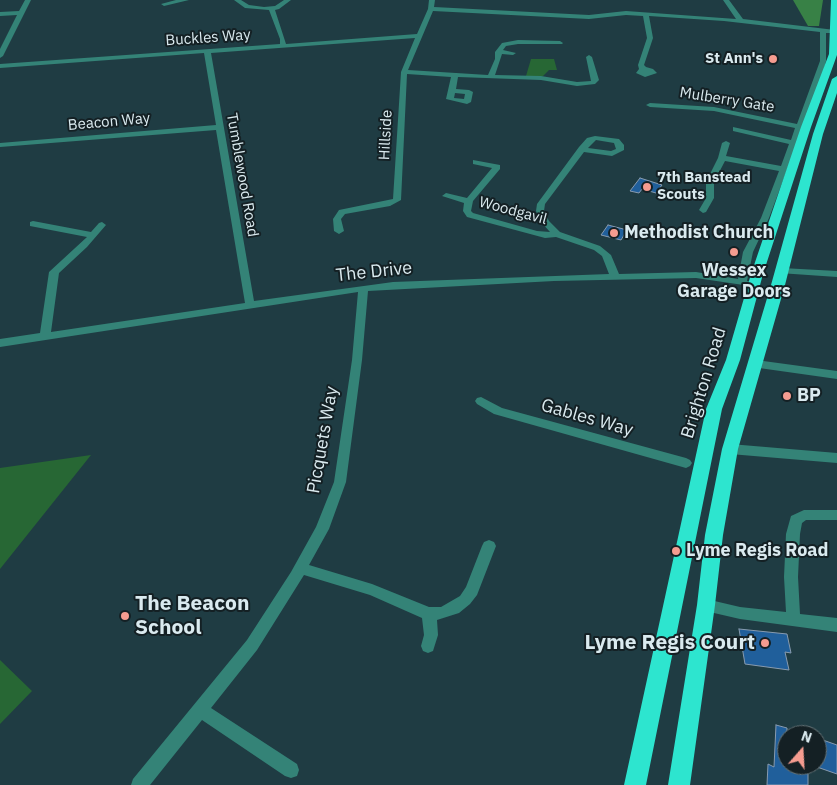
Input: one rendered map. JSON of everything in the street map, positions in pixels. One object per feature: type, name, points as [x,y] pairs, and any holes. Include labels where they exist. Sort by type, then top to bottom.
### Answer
[{"type":"highway","name":"Brighton Road","points":[[635,785],[714,409],[733,360],[748,283],[833,54],[829,31],[835,0]]},
{"type":"highway","points":[[679,785],[706,605],[714,535],[730,449],[756,364],[818,134],[837,79]]},
{"type":"highway","points":[[733,360],[744,346],[757,315],[770,267],[777,264],[783,267]]},
{"type":"street","points":[[0,56],[28,0]]},
{"type":"street","points":[[164,4],[186,0]]},
{"type":"street","points":[[237,0],[247,7],[272,9],[288,0]]},
{"type":"street","name":"Hillside","points":[[339,231],[337,219],[342,212],[354,208],[390,203],[396,200],[404,72],[431,9],[432,0]]},
{"type":"street","points":[[726,0],[740,21]]},
{"type":"street","points":[[272,9],[283,45]]},
{"type":"street","points":[[431,9],[572,17],[626,13],[646,14],[740,21],[829,31]]},
{"type":"street","points":[[0,14],[22,13]]},
{"type":"street","points":[[643,69],[641,65],[650,38],[646,14]]},
{"type":"street","name":"Brighton Road","points":[[748,283],[748,252],[765,218],[799,127],[823,61],[829,31]]},
{"type":"street","name":"Buckles Way","points":[[0,66],[418,36]]},
{"type":"street","points":[[490,77],[498,59],[498,52],[501,46],[510,42],[560,43]]},
{"type":"street","name":"Tumblewood Road","points":[[207,50],[250,305]]},
{"type":"street","points":[[498,52],[513,53]]},
{"type":"street","points":[[404,72],[490,77],[550,75],[577,84],[593,83],[596,80],[589,57]]},
{"type":"street","points":[[452,91],[456,75]]},
{"type":"street","name":"Mulberry Gate","points":[[650,105],[714,109],[799,127]]},
{"type":"street","points":[[703,210],[710,198],[710,186],[719,162],[737,125],[793,143]]},
{"type":"street","name":"Beacon Way","points":[[0,145],[220,127]]},
{"type":"street","name":"Woodgavil","points":[[557,234],[545,222],[540,211],[541,204],[582,149]]},
{"type":"street","points":[[722,158],[783,169]]},
{"type":"street","points":[[446,196],[468,204],[497,167],[476,162]]},
{"type":"street","points":[[710,198],[721,201]]},
{"type":"street","name":"Woodgavil","points":[[468,204],[467,211],[476,218],[536,234],[557,234],[601,250],[606,255],[615,276]]},
{"type":"street","points":[[32,224],[93,235]]},
{"type":"street","points":[[46,336],[54,272],[102,225]]},
{"type":"street","points":[[783,267],[836,274]]},
{"type":"street","name":"The Drive","points":[[0,343],[363,288],[414,284],[615,276],[696,275],[748,283]]},
{"type":"street","name":"Picquets Way","points":[[139,785],[202,710],[252,646],[322,529],[340,482],[357,360],[363,288]]},
{"type":"street","points":[[756,364],[837,374]]},
{"type":"street","name":"Gables Way","points":[[481,401],[498,412],[686,464]]},
{"type":"street","points":[[730,449],[837,458]]},
{"type":"street","points":[[794,621],[791,600],[791,577],[793,534],[796,520],[804,515],[837,515]]},
{"type":"street","points":[[300,568],[372,590],[429,614],[442,613],[454,608],[465,600],[472,591],[488,546]]},
{"type":"street","points":[[706,605],[740,613],[837,626]]},
{"type":"street","points":[[428,646],[431,635],[429,614]]},
{"type":"street","points":[[202,710],[291,770]]},
{"type":"green space","points":[[793,0],[823,0],[819,26],[808,26]]},
{"type":"green space","points":[[531,59],[554,59],[557,70],[549,70],[543,76],[526,76]]},
{"type":"green space","points":[[91,455],[0,569],[0,468]]},
{"type":"green space","points":[[0,660],[32,691],[0,724]]},
{"type":"building","name":"7th Banstead Scouts","points":[[640,178],[662,185],[656,193],[642,189],[639,193],[630,191]]},
{"type":"building","name":"Methodist Church","points":[[608,225],[627,230],[621,240],[601,235]]},
{"type":"building","name":"Lyme Regis Court","points":[[739,629],[787,634],[791,653],[785,652],[789,670],[745,664]]},
{"type":"building","points":[[776,725],[777,775],[808,775],[808,785],[767,785],[768,764],[774,767]]},
{"type":"building","points":[[827,742],[837,745],[837,774],[827,770]]},
{"type":"place","name":"St Ann's","points":[[773,59]]},
{"type":"place","name":"7th Banstead Scouts","points":[[647,187]]},
{"type":"place","name":"Methodist Church","points":[[614,233]]},
{"type":"place","name":"Wessex Garage Doors","points":[[734,252]]},
{"type":"place","name":"BP","points":[[787,396]]},
{"type":"place","name":"Lyme Regis Road","points":[[676,551]]},
{"type":"place","name":"The Beacon School","points":[[125,616]]},
{"type":"place","name":"Lyme Regis Court","points":[[765,643]]}]
